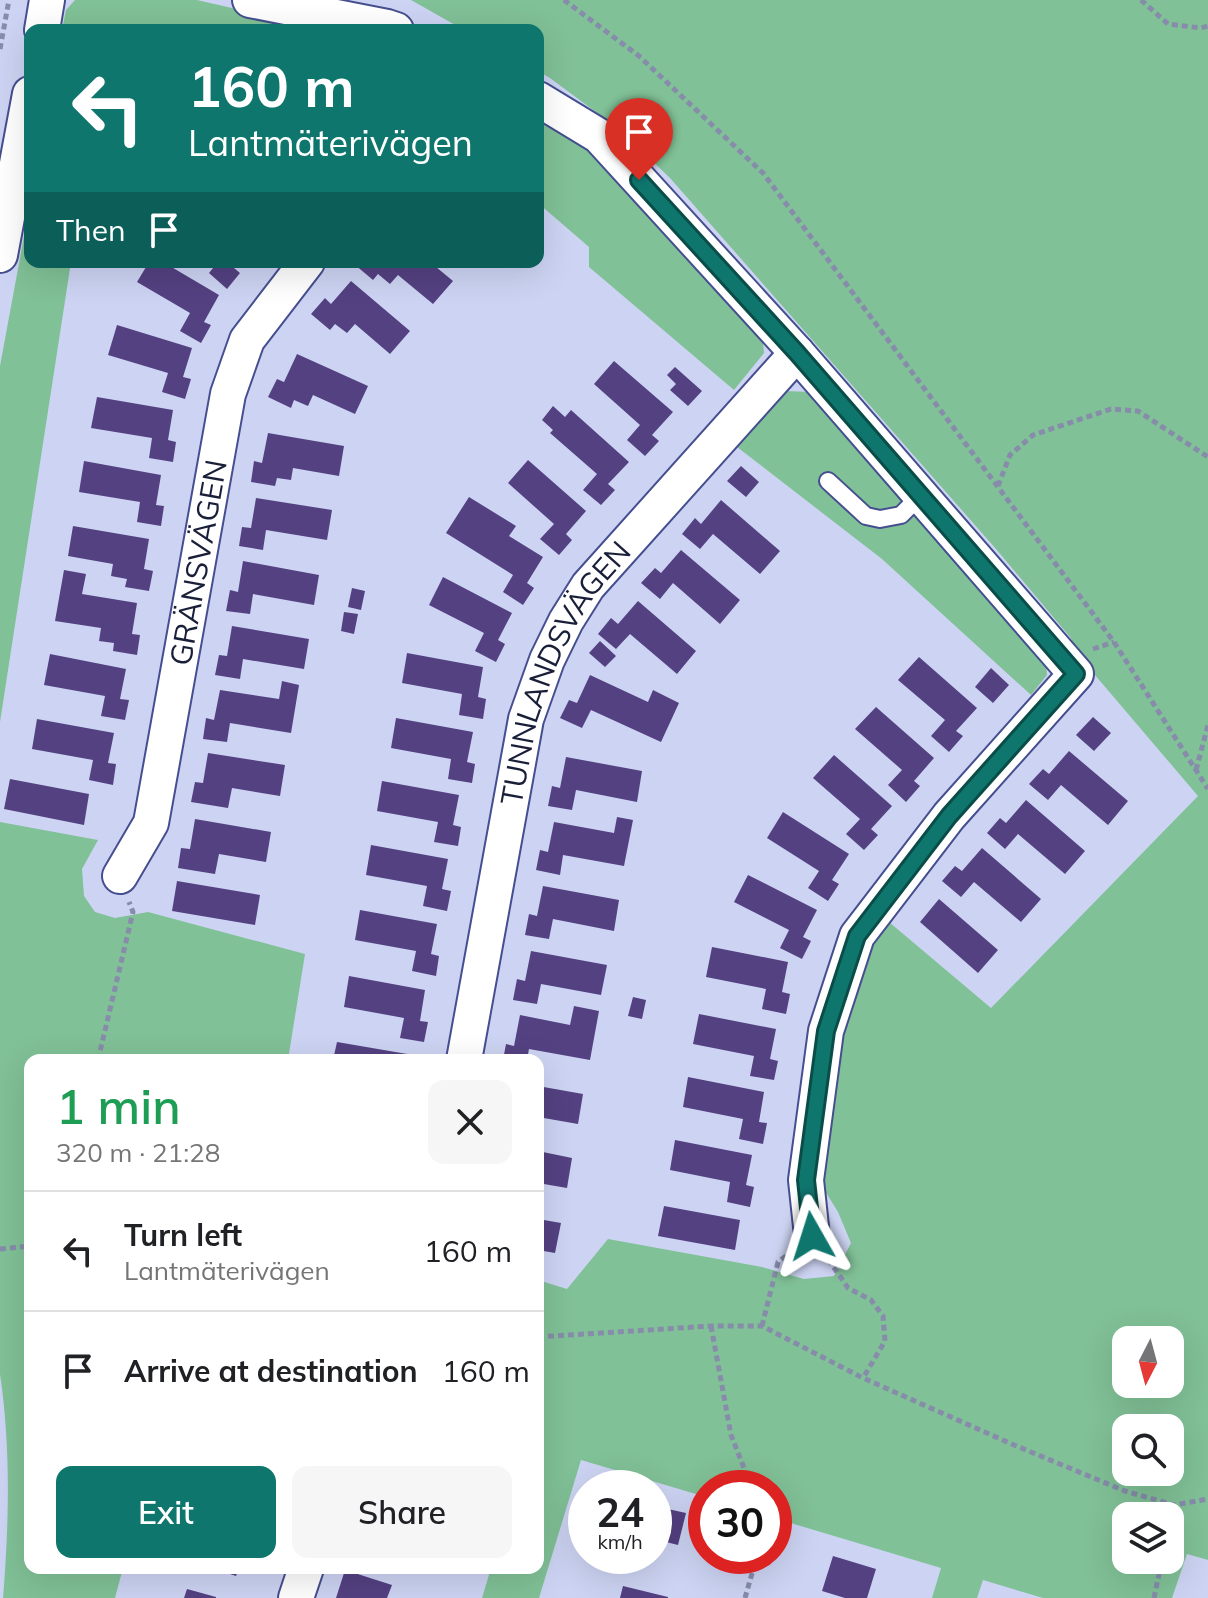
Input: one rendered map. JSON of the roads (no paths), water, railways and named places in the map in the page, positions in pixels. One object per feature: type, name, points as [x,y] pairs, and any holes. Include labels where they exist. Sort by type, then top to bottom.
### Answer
[{"type":"street","points":[[43,24],[47,0]]},
{"type":"street","points":[[250,0],[372,24]]},
{"type":"street","points":[[544,103],[599,136],[797,353],[1076,674],[949,816],[857,936],[826,1031],[806,1180],[812,1236]]},
{"type":"street","points":[[0,255],[24,126]]},
{"type":"street","name":"GRÄNSVÄGEN","points":[[120,876],[151,823],[228,394],[247,340],[302,268]]},
{"type":"street","name":"TUNNLANDSVÄGEN","points":[[465,1054],[526,719],[547,660],[588,586],[797,353]]},
{"type":"street","points":[[296,1598],[304,1574]]},
{"type":"lane","points":[[828,481],[866,516],[880,519],[901,515],[921,495]]}]
